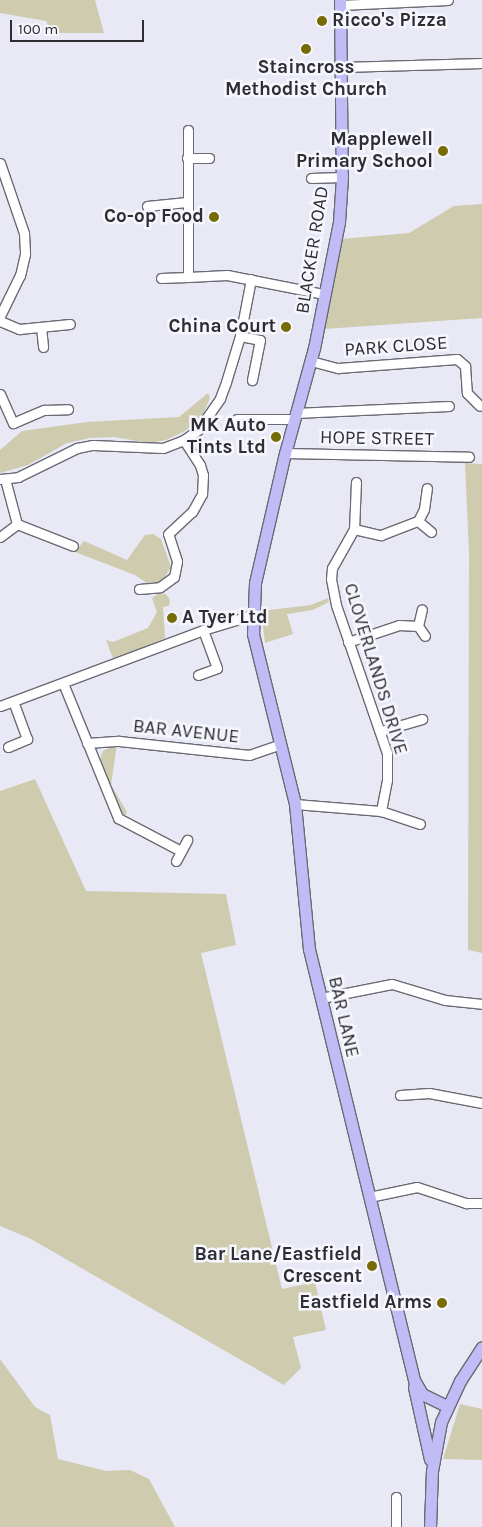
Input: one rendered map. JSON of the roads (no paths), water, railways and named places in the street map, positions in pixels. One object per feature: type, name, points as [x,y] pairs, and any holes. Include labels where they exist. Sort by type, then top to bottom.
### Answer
[{"type":"main road","name":"BLACKER ROAD","points":[[252,615],[255,583],[284,453],[311,361],[339,222],[342,177],[340,3]]},
{"type":"main road","name":"BAR LANE","points":[[252,615],[254,634],[295,804],[305,928],[414,1380],[422,1394],[447,1406]]},
{"type":"main road","points":[[430,1527],[432,1471],[447,1406],[482,1347]]},
{"type":"main road","points":[[414,1380],[432,1471]]},
{"type":"street","points":[[340,3],[448,0]]},
{"type":"street","points":[[342,67],[482,63]]},
{"type":"street","points":[[188,130],[188,276]]},
{"type":"street","points":[[187,158],[209,158]]},
{"type":"street","points":[[0,163],[24,233],[25,254],[20,275],[0,316]]},
{"type":"street","points":[[311,178],[342,177]]},
{"type":"street","points":[[147,206],[187,202]]},
{"type":"street","points":[[161,278],[227,275],[324,294]]},
{"type":"street","points":[[16,524],[2,479],[18,477],[77,448],[108,445],[152,449],[184,440],[207,420],[220,398],[240,336],[251,279]]},
{"type":"street","points":[[0,321],[19,329],[70,324]]},
{"type":"street","points":[[41,327],[43,347]]},
{"type":"street","points":[[240,336],[260,340],[252,380]]},
{"type":"street","name":"PARK CLOSE","points":[[311,361],[338,368],[457,359],[465,366],[467,393],[480,406]]},
{"type":"street","points":[[0,394],[13,423],[44,410],[68,409]]},
{"type":"street","points":[[237,419],[449,406]]},
{"type":"street","points":[[139,589],[160,587],[174,577],[177,561],[168,534],[192,512],[202,494],[203,475],[200,464],[184,440]]},
{"type":"street","name":"HOPE STREET","points":[[284,453],[469,457]]},
{"type":"street","name":"CLOVERLANDS DRIVE","points":[[356,482],[354,529],[332,568],[331,579],[348,642],[381,731],[388,767],[381,811]]},
{"type":"street","points":[[354,529],[380,535],[418,521],[424,509],[427,488]]},
{"type":"street","points":[[418,521],[431,532]]},
{"type":"street","points":[[0,537],[16,524]]},
{"type":"street","points":[[16,524],[73,546]]},
{"type":"street","points":[[422,609],[418,626],[425,636]]},
{"type":"street","points":[[0,706],[203,630],[252,615]]},
{"type":"street","points":[[348,642],[399,625],[418,626]]},
{"type":"street","points":[[198,676],[217,668],[203,630]]},
{"type":"street","points":[[63,683],[118,818],[181,851]]},
{"type":"street","points":[[8,747],[26,739],[13,701]]},
{"type":"street","points":[[381,731],[422,719]]},
{"type":"street","name":"BAR AVENUE","points":[[87,743],[119,741],[249,755],[281,744]]},
{"type":"street","points":[[295,804],[381,811],[420,824]]},
{"type":"street","points":[[176,861],[187,840]]},
{"type":"street","points":[[321,998],[392,984],[445,1000],[482,1004]]},
{"type":"street","points":[[400,1095],[429,1092],[482,1102]]},
{"type":"street","points":[[369,1197],[417,1187],[466,1202],[482,1203]]},
{"type":"street","points":[[396,1497],[396,1527]]},
{"type":"place","name":"Ricco's Pizza","points":[[322,21]]},
{"type":"place","name":"Staincross Methodist Church","points":[[306,49]]},
{"type":"place","name":"Mapplewell Primary School","points":[[443,151]]},
{"type":"place","name":"Co-op Food","points":[[214,217]]},
{"type":"place","name":"China Court","points":[[286,327]]},
{"type":"place","name":"MK Auto Tints Ltd","points":[[276,437]]},
{"type":"place","name":"A Tyer Ltd","points":[[172,618]]},
{"type":"place","name":"Bar Lane/Eastfield Crescent","points":[[372,1266]]},
{"type":"place","name":"Eastfield Arms","points":[[442,1303]]}]
